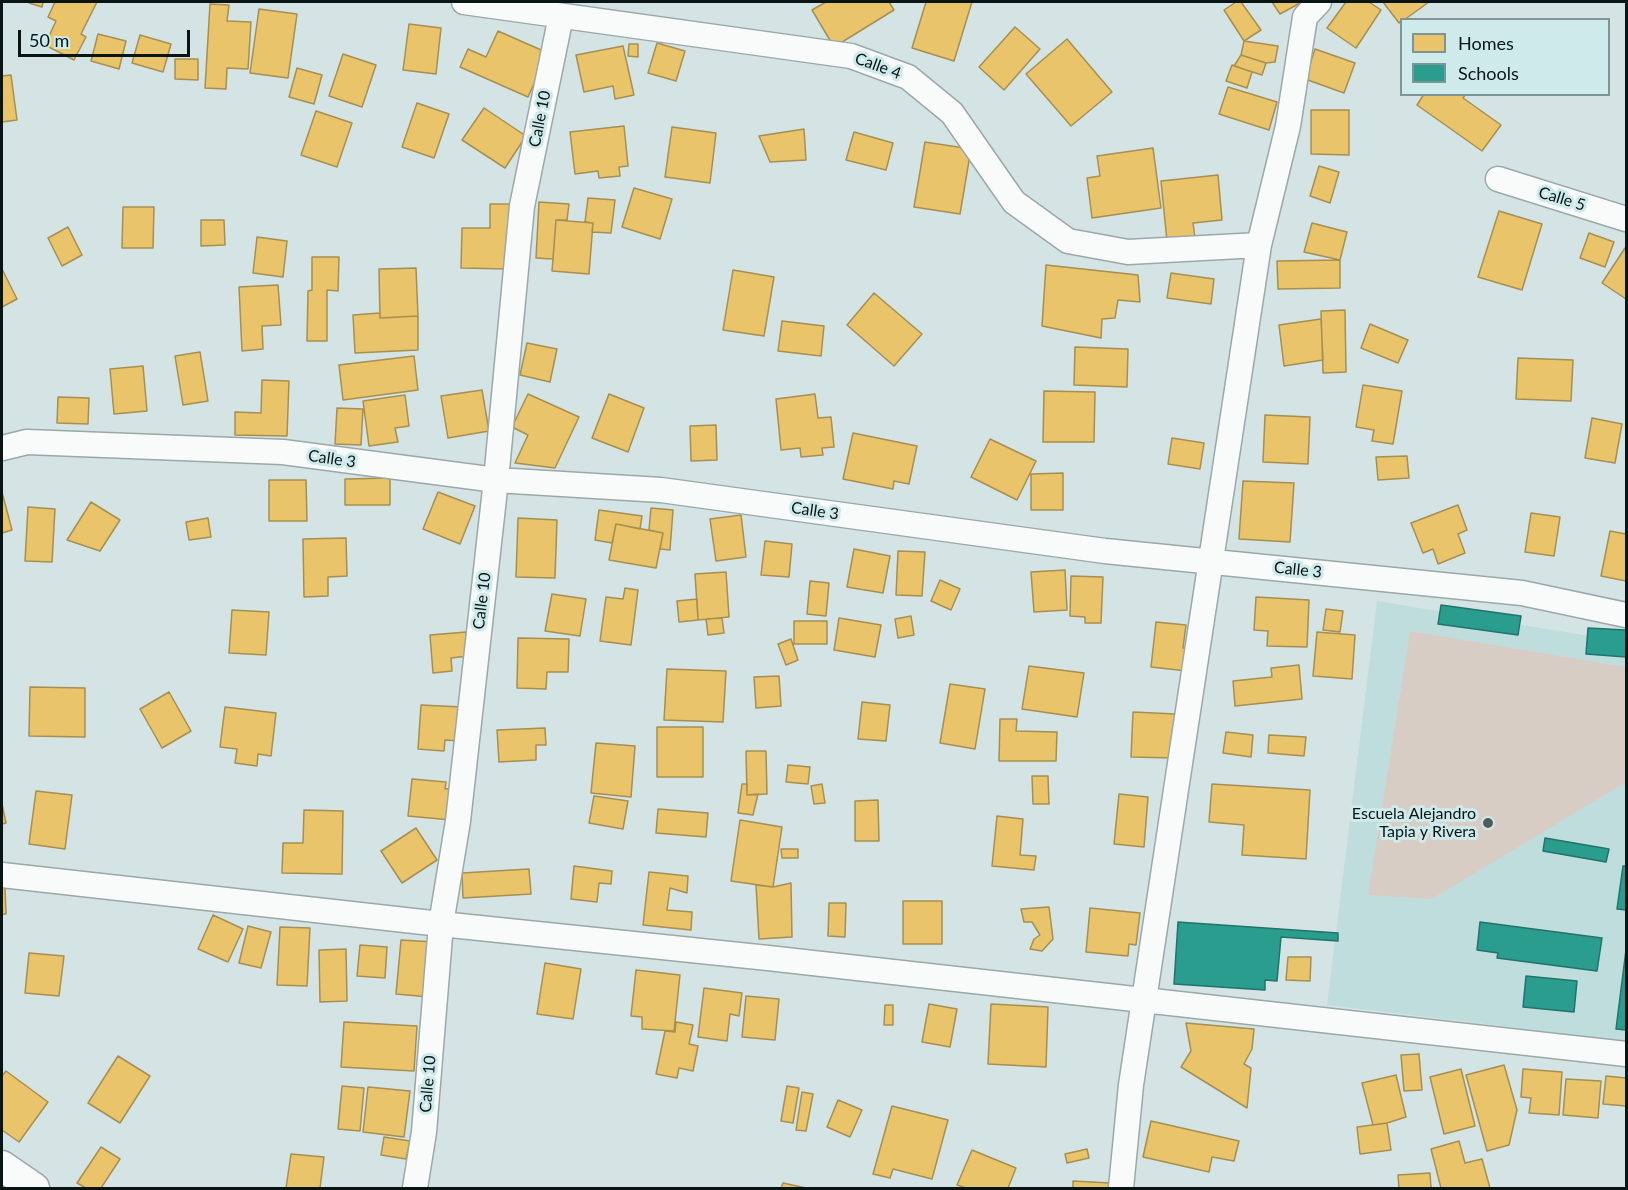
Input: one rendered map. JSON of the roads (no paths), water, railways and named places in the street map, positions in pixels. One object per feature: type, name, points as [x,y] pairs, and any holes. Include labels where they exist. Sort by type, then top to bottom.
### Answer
[{"type":"street","name":"Calle 4","points":[[464,2],[851,56],[908,77],[952,113],[1014,202],[1068,241],[1128,252],[1259,245]]},
{"type":"street","points":[[1121,1188],[1131,1085],[1259,245],[1288,126],[1305,17],[1319,2]]},
{"type":"street","name":"Calle 10","points":[[414,1188],[424,1132],[441,924],[458,821],[496,480],[522,206],[561,16]]},
{"type":"street","name":"Calle 5","points":[[1498,179],[1626,219]]},
{"type":"street","name":"Calle 3","points":[[2,448],[27,442],[283,452],[496,480],[661,490],[1106,551],[1522,593],[1626,615]]},
{"type":"street","points":[[2,874],[441,924],[768,957],[1626,1054]]},
{"type":"place","name":"Escuela Alejandro Tapia y Rivera","points":[[1488,823]]}]
